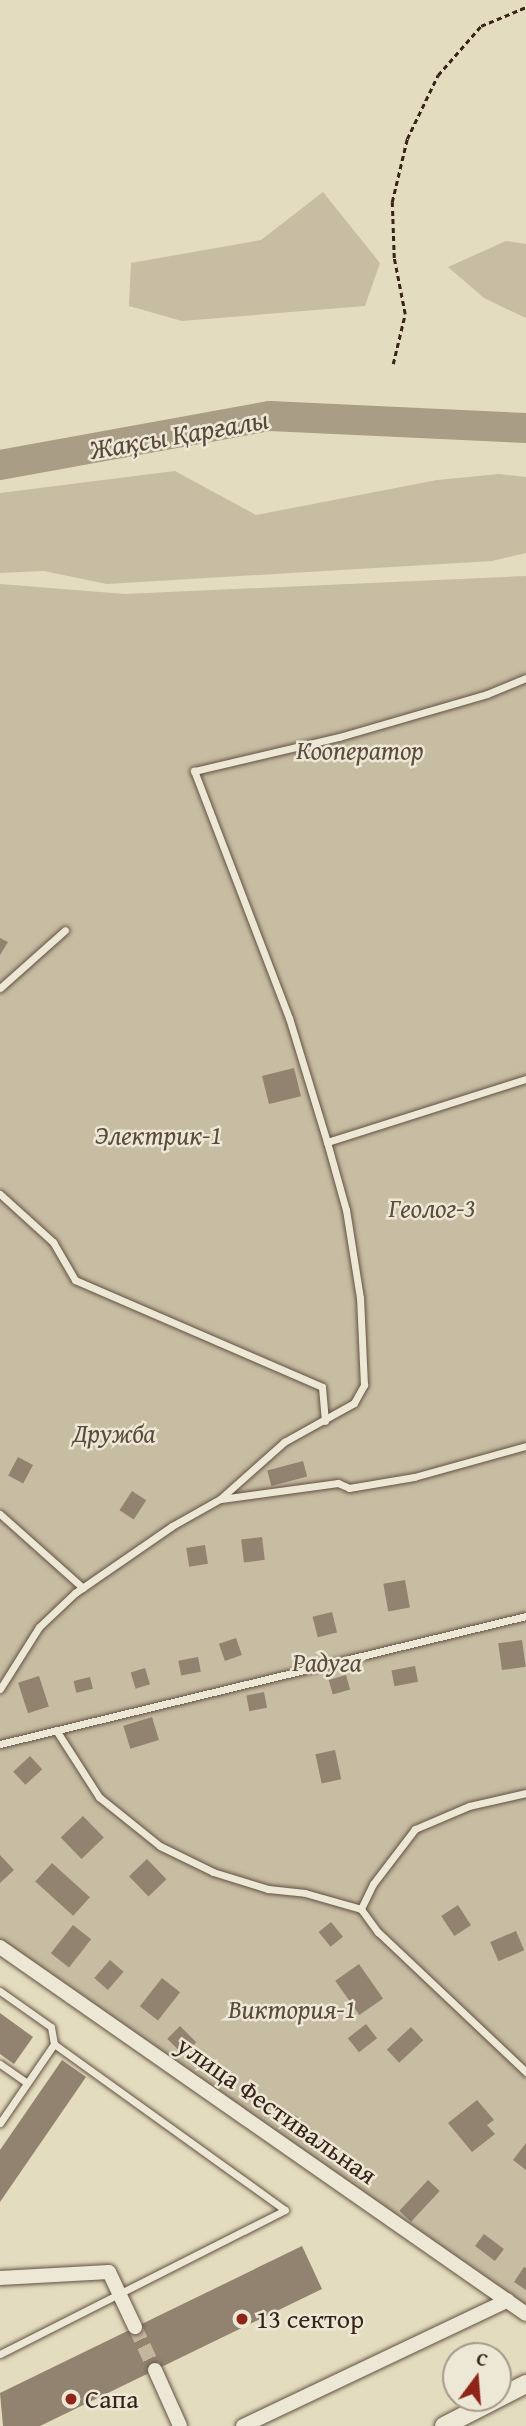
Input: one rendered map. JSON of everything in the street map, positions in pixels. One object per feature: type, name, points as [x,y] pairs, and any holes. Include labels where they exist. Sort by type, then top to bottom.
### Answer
[{"type":"street","name":"улица Фестивальная","points":[[0,1947],[526,2314]]},
{"type":"street","points":[[0,2278],[109,2272],[135,2327]]},
{"type":"street","points":[[243,2426],[508,2300]]},
{"type":"street","points":[[155,2370],[180,2426]]},
{"type":"street","points":[[444,2426],[526,2384]]},
{"type":"lane","points":[[0,1689],[39,1627],[83,1588],[172,1526],[220,1499],[284,1442],[354,1403],[364,1385],[365,1352],[346,1210],[289,1018],[194,771],[339,737],[526,678]]},
{"type":"lane","points":[[0,988],[65,930]]},
{"type":"lane","points":[[327,1142],[526,1079]]},
{"type":"lane","points":[[0,1194],[53,1242],[75,1280],[322,1387],[325,1421]]},
{"type":"lane","points":[[220,1499],[338,1483],[349,1488],[414,1477],[526,1446]]},
{"type":"lane","points":[[0,1514],[83,1588]]},
{"type":"lane","points":[[0,1744],[526,1616]]},
{"type":"lane","points":[[56,1730],[99,1797],[160,1846],[213,1871],[268,1889],[305,1893],[361,1909],[378,1932],[526,2072]]},
{"type":"lane","points":[[361,1909],[373,1884],[415,1829],[469,1805],[526,1793]]},
{"type":"lane","points":[[0,1991],[51,2027],[54,2044],[285,2210],[0,2354]]},
{"type":"lane","points":[[0,2123],[54,2044]]},
{"type":"lane","points":[[0,2064],[27,2083]]},
{"type":"path","points":[[393,364],[405,314],[394,258],[392,202],[407,139],[438,75],[481,26],[526,7]]},
{"type":"green space","points":[[323,192],[380,263],[365,306],[182,321],[129,306],[131,263],[261,240]]},
{"type":"green space","points":[[506,241],[526,244],[526,318],[484,298],[448,267]]},
{"type":"green space","points":[[175,471],[256,515],[437,480],[499,474],[526,477],[526,553],[492,561],[107,584],[44,571],[0,573],[0,493]]},
{"type":"green space","points":[[526,576],[526,2314],[0,1947],[0,584],[125,594]]},
{"type":"building","points":[[0,938],[8,942],[0,955]]},
{"type":"building","points":[[294,1068],[301,1096],[269,1104],[262,1076]]},
{"type":"building","points":[[18,1457],[33,1465],[23,1484],[8,1476]]},
{"type":"building","points":[[303,1461],[307,1476],[271,1486],[267,1471]]},
{"type":"building","points":[[132,1491],[146,1500],[134,1520],[119,1510]]},
{"type":"building","points":[[262,1537],[265,1560],[244,1562],[241,1540]]},
{"type":"building","points":[[205,1545],[208,1564],[189,1567],[186,1548]]},
{"type":"building","points":[[405,1580],[410,1608],[388,1611],[383,1584]]},
{"type":"building","points":[[332,1612],[337,1632],[318,1637],[313,1617]]},
{"type":"building","points":[[236,1638],[242,1655],[225,1661],[219,1644]]},
{"type":"building","points":[[522,1640],[526,1667],[502,1670],[498,1643]]},
{"type":"building","points":[[198,1657],[201,1672],[181,1676],[178,1661]]},
{"type":"building","points":[[415,1666],[418,1682],[394,1686],[391,1671]]},
{"type":"building","points":[[145,1668],[150,1684],[136,1689],[131,1672]]},
{"type":"building","points":[[346,1675],[350,1689],[333,1694],[329,1680]]},
{"type":"building","points":[[39,1676],[49,1706],[28,1713],[18,1683]]},
{"type":"building","points":[[90,1677],[93,1689],[76,1693],[74,1681]]},
{"type":"building","points":[[264,1692],[267,1708],[249,1711],[246,1695]]},
{"type":"building","points":[[152,1717],[159,1740],[130,1749],[123,1726]]},
{"type":"building","points":[[335,1750],[341,1779],[322,1784],[315,1754]]},
{"type":"building","points":[[30,1756],[42,1769],[25,1785],[13,1772]]},
{"type":"building","points":[[83,1816],[104,1838],[82,1859],[61,1838]]},
{"type":"building","points":[[0,1855],[14,1870],[0,1883]]},
{"type":"building","points":[[147,1859],[166,1879],[148,1897],[129,1876]]},
{"type":"building","points":[[52,1863],[90,1897],[73,1916],[35,1882]]},
{"type":"building","points":[[458,1905],[471,1925],[454,1936],[441,1916]]},
{"type":"building","points":[[331,1922],[343,1937],[331,1947],[319,1932]]},
{"type":"building","points":[[73,1925],[91,1939],[69,1968],[51,1953]]},
{"type":"building","points":[[516,1931],[524,1950],[498,1961],[490,1942]]},
{"type":"building","points":[[110,1960],[124,1972],[108,1990],[94,1978]]},
{"type":"building","points":[[359,1964],[383,1998],[359,2015],[335,1981]]},
{"type":"building","points":[[162,1978],[180,1992],[158,2021],[140,2006]]},
{"type":"building","points":[[0,2013],[33,2037],[14,2064],[0,2054]]},
{"type":"building","points":[[366,2024],[377,2038],[359,2052],[348,2038]]},
{"type":"building","points":[[180,2026],[196,2042],[184,2055],[167,2039]]},
{"type":"building","points":[[411,2027],[423,2040],[399,2063],[387,2050]]},
{"type":"building","points":[[62,2060],[86,2077],[0,2202],[0,2150]]},
{"type":"building","points":[[477,2100],[494,2120],[487,2125],[495,2134],[472,2152],[448,2123]]},
{"type":"building","points":[[295,2115],[311,2129],[300,2141],[285,2127]]},
{"type":"building","points":[[526,2143],[526,2170],[513,2160]]},
{"type":"building","points":[[428,2180],[440,2191],[411,2222],[399,2211]]},
{"type":"building","points":[[484,2234],[504,2249],[495,2261],[475,2246]]},
{"type":"building","points":[[302,2246],[322,2289],[40,2426],[3,2426],[0,2393]]},
{"type":"building","points":[[524,2267],[526,2268],[526,2290],[514,2282]]},
{"type":"waterway","name":"Жақсы Қарғалы","points":[[0,465],[270,416],[526,428]]},
{"type":"tunnel","points":[[135,2327],[155,2370]]},
{"type":"place","name":"13 сектор","points":[[242,2319]]},
{"type":"place","name":"Сапа","points":[[71,2399]]},
{"type":"park label","name":"Кооператор","points":[[360,750]]},
{"type":"park label","name":"Электрик-1","points":[[158,1135]]},
{"type":"park label","name":"Геолог-3","points":[[432,1208]]},
{"type":"park label","name":"Дружба","points":[[114,1433]]},
{"type":"park label","name":"Радуга","points":[[327,1662]]},
{"type":"park label","name":"Виктория-1","points":[[292,2009]]}]
